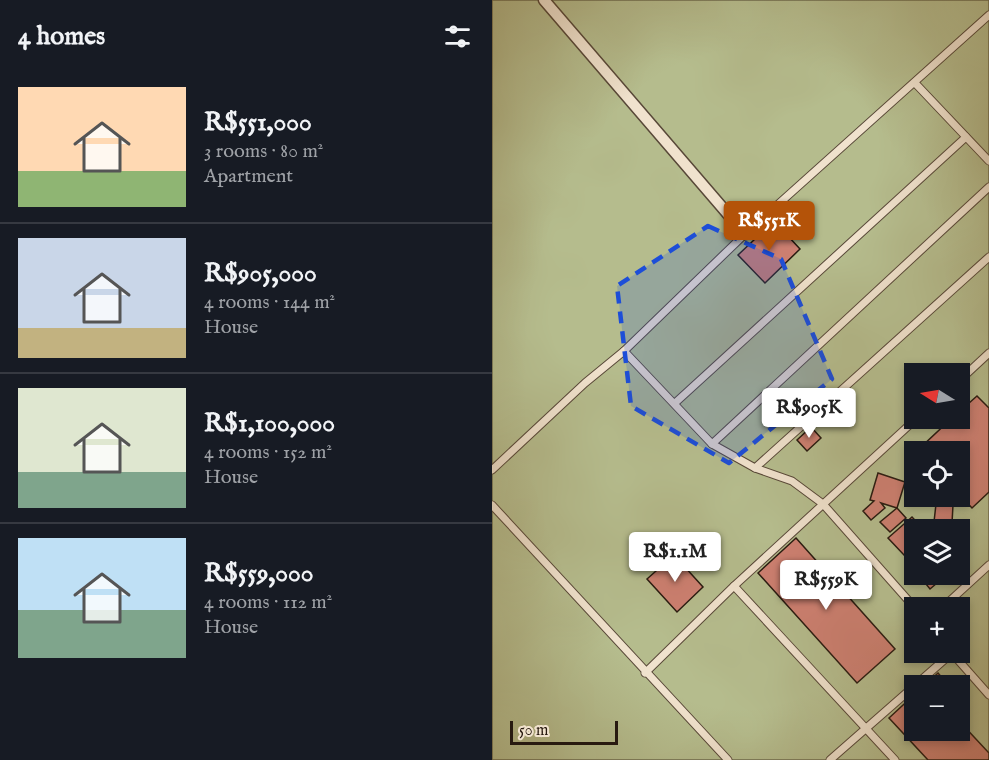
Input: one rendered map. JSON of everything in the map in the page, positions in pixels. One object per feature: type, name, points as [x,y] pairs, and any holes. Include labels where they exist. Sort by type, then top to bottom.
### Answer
[{"type":"street","points":[[544,0],[745,234]]},
{"type":"lane","points":[[492,470],[585,383],[624,351],[745,234],[989,15]]},
{"type":"lane","points":[[915,83],[989,161]]},
{"type":"lane","points":[[675,402],[966,137]]},
{"type":"lane","points":[[712,444],[989,187]]},
{"type":"lane","points":[[755,468],[989,257]]},
{"type":"lane","points":[[624,351],[675,402],[712,444],[755,468],[792,482],[823,504],[905,597]]},
{"type":"lane","points":[[970,371],[989,353]]},
{"type":"lane","points":[[645,673],[734,586],[905,429]]},
{"type":"lane","points":[[492,505],[645,673],[728,760]]},
{"type":"lane","points":[[954,597],[989,565]]},
{"type":"lane","points":[[734,586],[896,760]]},
{"type":"lane","points":[[830,760],[940,663]]},
{"type":"lane","points":[[960,663],[989,695]]},
{"type":"highlighted area","points":[[708,226],[781,259],[832,379],[729,463],[631,406],[617,286]]},
{"type":"green space","points":[[492,0],[989,0],[989,760],[492,760]]},
{"type":"building","points":[[774,221],[800,249],[765,283],[738,255]]},
{"type":"building","points":[[977,396],[989,408],[989,492],[972,508],[970,506],[970,441],[928,441],[940,429],[970,429],[970,402]]},
{"type":"building","points":[[811,427],[821,438],[807,451],[797,440]]},
{"type":"building","points":[[878,473],[904,482],[897,508],[881,503],[885,508],[871,520],[863,511],[874,501],[870,500]]},
{"type":"building","points":[[936,507],[953,507],[952,519],[934,519]]},
{"type":"building","points":[[897,508],[906,518],[890,532],[880,522]]},
{"type":"building","points":[[904,524],[904,555],[888,538]]},
{"type":"building","points":[[796,538],[895,649],[857,683],[758,573]]},
{"type":"building","points":[[674,555],[703,587],[677,612],[647,579]]},
{"type":"building","points":[[904,704],[904,734],[889,718]]},
{"type":"building","points":[[970,733],[989,753],[989,760],[928,760],[910,741],[970,741]]}]
